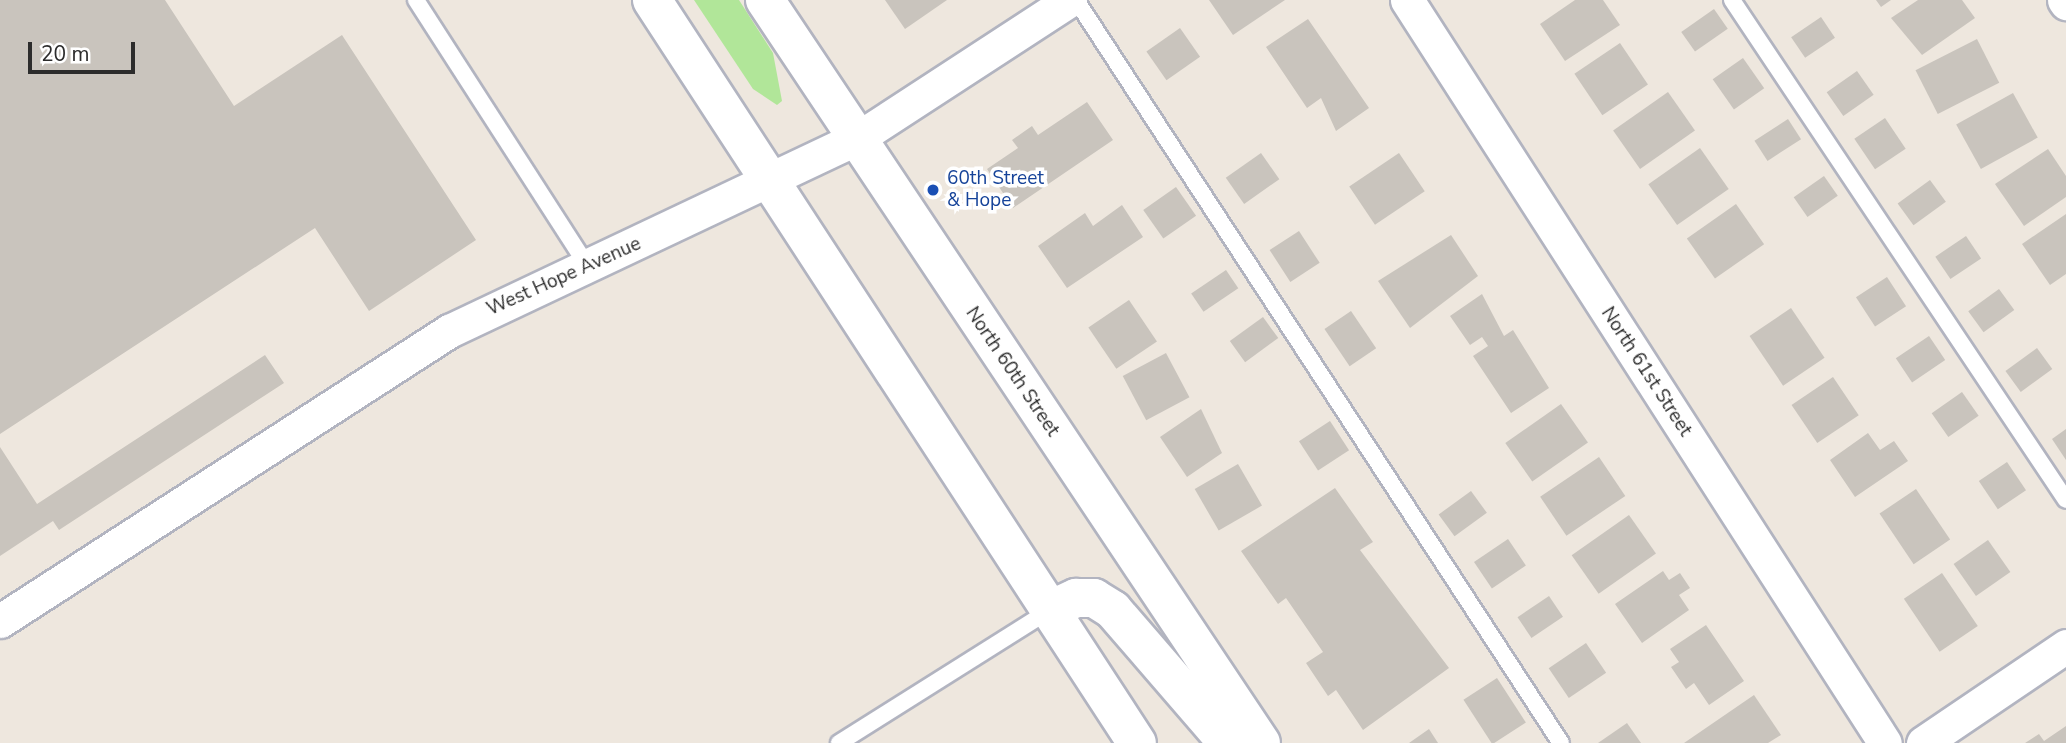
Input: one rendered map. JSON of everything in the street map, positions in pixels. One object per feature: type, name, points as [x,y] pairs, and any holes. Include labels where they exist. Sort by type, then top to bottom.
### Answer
[{"type":"main road","points":[[652,0],[1137,743]]},
{"type":"main road","name":"North 60th Street","points":[[765,0],[1261,743]]},
{"type":"main road","points":[[1050,610],[1076,598],[1094,598],[1113,610],[1228,743]]},
{"type":"street","name":"West Hope Avenue","points":[[0,621],[449,331],[858,138],[1070,0]]},
{"type":"street","name":"North 61st Street","points":[[1408,0],[1885,743]]},
{"type":"street","points":[[1923,743],[2066,646]]},
{"type":"lane","points":[[416,0],[587,265]]},
{"type":"lane","points":[[1076,0],[1561,743]]},
{"type":"lane","points":[[1732,0],[2066,500]]},
{"type":"lane","points":[[839,743],[1050,610]]},
{"type":"green space","points":[[694,0],[739,0],[773,53],[782,101],[777,105],[753,89]]},
{"type":"building","points":[[0,0],[165,0],[234,106],[342,35],[476,240],[369,311],[315,228],[0,434]]},
{"type":"building","points":[[885,0],[947,0],[905,29]]},
{"type":"building","points":[[1209,0],[1285,0],[1233,35]]},
{"type":"building","points":[[1575,0],[1603,0],[1620,25],[1565,61],[1540,24]]},
{"type":"building","points":[[1876,0],[1891,0],[1881,7]]},
{"type":"building","points":[[1918,0],[1962,0],[1975,18],[1922,55],[1891,18]]},
{"type":"building","points":[[1714,9],[1728,29],[1695,52],[1681,32]]},
{"type":"building","points":[[1821,17],[1835,38],[1805,58],[1791,37]]},
{"type":"building","points":[[1308,19],[1369,108],[1336,131],[1321,98],[1307,108],[1266,47]]},
{"type":"building","points":[[1180,28],[1200,57],[1166,80],[1146,52]]},
{"type":"building","points":[[1977,39],[1999,83],[1938,114],[1916,70]]},
{"type":"building","points":[[1620,43],[1648,84],[1602,115],[1574,74]]},
{"type":"building","points":[[1743,58],[1764,88],[1734,110],[1713,79]]},
{"type":"building","points":[[1857,71],[1874,95],[1843,116],[1827,92]]},
{"type":"building","points":[[1668,92],[1695,131],[1640,169],[1613,130]]},
{"type":"building","points":[[2013,93],[2038,138],[1981,169],[1956,125]]},
{"type":"building","points":[[1087,102],[1113,140],[1013,208],[987,169],[1018,148],[1012,140],[1032,126],[1038,135]]},
{"type":"building","points":[[1885,118],[1906,149],[1875,169],[1854,139]]},
{"type":"building","points":[[1788,119],[1801,139],[1768,161],[1754,141]]},
{"type":"building","points":[[1700,148],[1729,189],[1677,225],[1648,184]]},
{"type":"building","points":[[2048,149],[2066,176],[2066,197],[2024,226],[1995,184]]},
{"type":"building","points":[[1261,153],[1279,179],[1244,204],[1226,178]]},
{"type":"building","points":[[1399,153],[1425,191],[1375,225],[1349,187]]},
{"type":"building","points":[[1824,176],[1838,196],[1807,217],[1794,197]]},
{"type":"building","points":[[1930,180],[1946,202],[1914,225],[1898,204]]},
{"type":"building","points":[[1176,187],[1196,216],[1163,239],[1143,210]]},
{"type":"building","points":[[1736,204],[1764,244],[1715,279],[1687,238]]},
{"type":"building","points":[[1122,205],[1143,237],[1067,288],[1038,246],[1085,213],[1093,226]]},
{"type":"building","points":[[2066,214],[2066,274],[2050,285],[2022,244]]},
{"type":"building","points":[[1299,231],[1320,263],[1290,282],[1270,250]]},
{"type":"building","points":[[1451,235],[1478,276],[1410,328],[1378,281]]},
{"type":"building","points":[[1966,236],[1981,258],[1950,279],[1935,257]]},
{"type":"building","points":[[1226,270],[1238,288],[1203,312],[1191,293]]},
{"type":"building","points":[[1887,277],[1906,306],[1875,327],[1856,297]]},
{"type":"building","points":[[1999,289],[2014,310],[1984,332],[1968,311]]},
{"type":"building","points":[[1482,294],[1504,336],[1513,330],[1549,388],[1511,413],[1473,356],[1488,346],[1482,337],[1470,345],[1450,316]]},
{"type":"building","points":[[1129,300],[1157,341],[1116,369],[1088,327]]},
{"type":"building","points":[[1791,308],[1825,358],[1783,386],[1750,336]]},
{"type":"building","points":[[1351,311],[1376,348],[1350,366],[1324,329]]},
{"type":"building","points":[[1263,317],[1278,338],[1245,362],[1230,341]]},
{"type":"building","points":[[1929,336],[1945,360],[1912,382],[1896,358]]},
{"type":"building","points":[[2037,348],[2052,369],[2021,392],[2005,371]]},
{"type":"building","points":[[1166,353],[1189,397],[1146,420],[1123,376]]},
{"type":"building","points":[[265,355],[284,383],[59,530],[53,521],[0,556],[0,447],[37,504]]},
{"type":"building","points":[[1833,377],[1859,415],[1817,443],[1792,405]]},
{"type":"building","points":[[1962,392],[1979,416],[1948,437],[1932,413]]},
{"type":"building","points":[[1561,404],[1588,443],[1532,482],[1505,443]]},
{"type":"building","points":[[1201,409],[1222,453],[1187,477],[1160,437]]},
{"type":"building","points":[[1330,421],[1349,450],[1318,471],[1299,441]]},
{"type":"building","points":[[2066,429],[2066,460],[2052,439]]},
{"type":"building","points":[[1868,433],[1880,450],[1894,441],[1908,461],[1855,497],[1830,460]]},
{"type":"building","points":[[1599,457],[1625,496],[1566,536],[1540,497]]},
{"type":"building","points":[[2007,462],[2026,490],[1998,509],[1979,481]]},
{"type":"building","points":[[1238,464],[1262,506],[1219,531],[1195,489]]},
{"type":"building","points":[[1335,488],[1373,542],[1360,550],[1449,668],[1363,730],[1336,690],[1328,696],[1306,663],[1323,652],[1286,598],[1278,604],[1241,551]]},
{"type":"building","points":[[1916,489],[1950,540],[1914,564],[1880,514]]},
{"type":"building","points":[[1471,491],[1487,513],[1455,536],[1439,515]]},
{"type":"building","points":[[1629,515],[1656,554],[1599,594],[1572,555]]},
{"type":"building","points":[[1508,539],[1526,566],[1492,588],[1474,562]]},
{"type":"building","points":[[1988,540],[2010,572],[1976,596],[1954,564]]},
{"type":"building","points":[[1663,571],[1669,580],[1680,573],[1690,588],[1679,595],[1689,610],[1642,643],[1615,604]]},
{"type":"building","points":[[1942,573],[1978,626],[1940,652],[1904,599]]},
{"type":"building","points":[[1549,596],[1563,617],[1531,638],[1517,617]]},
{"type":"building","points":[[1706,625],[1744,681],[1709,705],[1694,683],[1686,689],[1671,667],[1679,662],[1670,649]]},
{"type":"building","points":[[1586,643],[1606,673],[1569,698],[1549,668]]},
{"type":"building","points":[[1497,678],[1526,722],[1492,743],[1463,700]]},
{"type":"building","points":[[1754,695],[1781,735],[1768,743],[1684,743]]},
{"type":"building","points":[[1627,723],[1641,743],[1598,743]]},
{"type":"building","points":[[2066,726],[2066,743],[2025,743],[2039,734],[2044,741]]},
{"type":"building","points":[[1429,729],[1438,743],[1409,743]]},
{"type":"place","name":"60th Street & Hope","points":[[933,190]]}]
